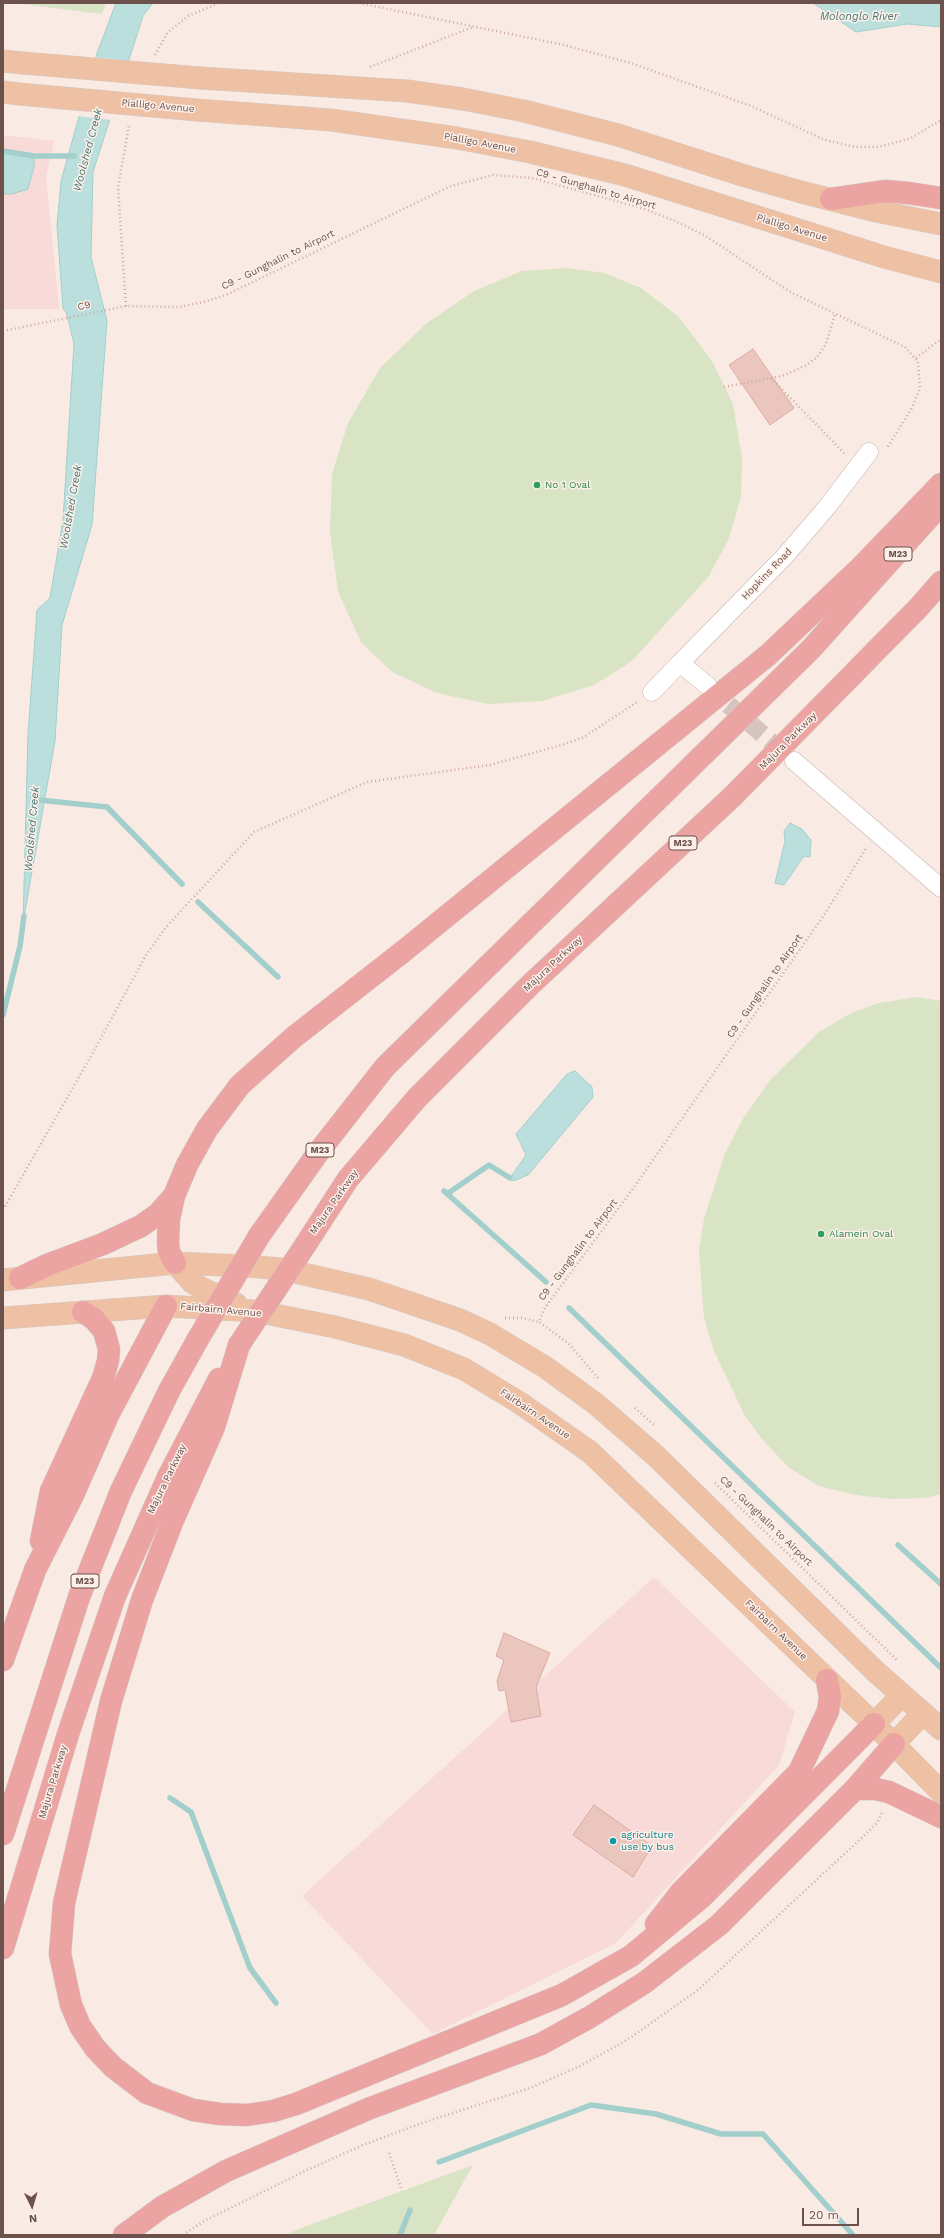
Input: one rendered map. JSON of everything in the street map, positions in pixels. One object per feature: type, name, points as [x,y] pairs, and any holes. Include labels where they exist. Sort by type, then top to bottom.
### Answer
[{"type":"highway","points":[[831,199],[886,191],[941,198]]},
{"type":"highway","points":[[180,1270],[169,1252],[168,1243],[169,1219],[174,1196],[188,1164],[207,1129],[240,1086],[252,1073],[294,1037],[405,950],[768,655],[862,566],[941,484]]},
{"type":"highway","name":"M23","points":[[3,1834],[59,1653],[84,1582],[121,1491],[169,1391],[259,1236],[320,1150],[385,1067],[811,649],[941,504]]},
{"type":"highway","name":"Majura Parkway","points":[[3,1948],[69,1731],[115,1596],[169,1475],[239,1345],[348,1179],[417,1098],[530,985],[733,796],[915,612],[941,582]]},
{"type":"highway","points":[[11,1279],[141,1226],[158,1214],[174,1196]]},
{"type":"highway","points":[[3,1660],[35,1570],[73,1495],[109,1413],[166,1306]]},
{"type":"highway","points":[[35,1570],[51,1491],[102,1378],[108,1361],[109,1349],[104,1331],[94,1319],[83,1312]]},
{"type":"highway","points":[[239,1345],[214,1427],[172,1520],[138,1614],[111,1701],[64,1903],[60,1954],[64,1979],[71,2005],[88,2038],[113,2067],[129,2081],[147,2093],[170,2103],[193,2110],[220,2114],[247,2115],[273,2111],[296,2104],[522,2013],[587,1983],[631,1956],[702,1897],[874,1724]]},
{"type":"highway","points":[[631,1956],[681,1892],[799,1772],[828,1711],[830,1697],[827,1680]]},
{"type":"highway","points":[[124,2235],[162,2207],[226,2172],[368,2110],[541,2044],[590,2017],[667,1967],[719,1925],[854,1790],[894,1744]]},
{"type":"highway","points":[[854,1790],[875,1789],[889,1792],[941,1817]]},
{"type":"main road","points":[[13,62],[200,78],[407,91],[463,99],[524,111],[618,135],[742,175],[876,211],[941,224]]},
{"type":"main road","name":"Pialligo Avenue","points":[[11,93],[197,110],[330,120],[457,138],[530,152],[625,176],[884,257],[941,272]]},
{"type":"main road","points":[[11,1279],[180,1270],[218,1264],[282,1270],[369,1289],[404,1299],[460,1320],[484,1331],[545,1367],[596,1404],[656,1456],[902,1695],[941,1729]]},
{"type":"main road","points":[[166,1306],[180,1270]]},
{"type":"main road","points":[[180,1270],[201,1288],[255,1311]]},
{"type":"main road","name":"Fairbairn Avenue","points":[[7,1318],[166,1306],[255,1311],[335,1327],[404,1345],[464,1369],[520,1403],[596,1458],[874,1724],[941,1792]]},
{"type":"main road","points":[[874,1724],[902,1695]]},
{"type":"main road","points":[[894,1744],[923,1713]]},
{"type":"street","name":"Hopkins Road","points":[[652,692],[785,556],[815,522],[857,467],[876,453]]},
{"type":"street","points":[[680,663],[708,686]]},
{"type":"street","points":[[794,761],[941,888]]},
{"type":"path","points":[[153,60],[168,32],[188,16],[219,3]]},
{"type":"path","points":[[358,3],[564,45],[631,63],[751,106],[825,140],[855,147],[878,147],[905,140],[941,120]]},
{"type":"path","points":[[364,68],[474,27]]},
{"type":"path","points":[[126,306],[118,188],[130,121]]},
{"type":"path","name":"C9 - Gunghalin to Airport","points":[[108,309],[126,306],[179,307],[204,302],[226,295],[451,186],[493,175],[532,178],[645,209],[675,221],[704,234],[792,293],[900,343],[916,358]]},
{"type":"path","name":"C9","points":[[3,330],[108,309]]},
{"type":"path","points":[[724,387],[771,378],[797,371],[817,357],[826,344],[835,314]]},
{"type":"path","points":[[876,453],[912,408],[918,395],[920,372],[916,358],[941,339]]},
{"type":"path","points":[[771,378],[857,467]]},
{"type":"path","points":[[3,1210],[95,1049],[146,955],[177,915],[254,832],[367,782],[473,768],[538,752],[584,737],[652,692]]},
{"type":"path","name":"C9 - Gunghalin to Airport","points":[[602,1381],[568,1343],[539,1322],[544,1309],[637,1183],[824,915],[877,833]]},
{"type":"path","points":[[632,1406],[660,1430]]},
{"type":"path","name":"C9 - Gunghalin to Airport","points":[[713,1481],[899,1663]]},
{"type":"path","points":[[389,2153],[402,2191]]},
{"type":"shaded area","points":[[3,135],[54,141],[46,178],[59,309],[3,309]]},
{"type":"shaded area","name":"agriculture use by bus","points":[[654,1577],[795,1712],[779,1765],[616,1943],[433,2034],[302,1896]]},
{"type":"green space","points":[[13,3],[106,3],[102,14]]},
{"type":"green space","name":"No 1 Oval","points":[[567,268],[604,273],[641,288],[679,317],[712,361],[733,404],[742,458],[741,497],[729,538],[709,576],[632,661],[594,685],[542,701],[488,704],[437,693],[392,672],[361,642],[338,592],[330,532],[332,474],[348,423],[380,368],[427,323],[474,291],[522,271]]},
{"type":"green space","name":"Alamein Oval","points":[[917,997],[941,1001],[941,1494],[925,1498],[891,1499],[856,1495],[819,1486],[788,1467],[762,1439],[744,1414],[714,1351],[704,1318],[699,1250],[704,1219],[725,1153],[743,1119],[770,1080],[819,1032],[851,1013],[879,1003]]},
{"type":"green space","points":[[473,2165],[434,2235],[286,2235],[301,2228]]},
{"type":"water","points":[[116,3],[153,3],[143,16],[93,172],[91,257],[107,321],[92,525],[62,625],[55,741],[23,923],[28,734],[37,610],[50,598],[63,520],[74,344],[66,311],[63,309],[57,225],[61,181],[96,56]]},
{"type":"water","name":"Molonglo River","points":[[813,3],[941,3],[941,27],[907,24],[856,32]]},
{"type":"water","points":[[3,151],[34,156],[34,167],[28,189],[12,194],[3,194]]},
{"type":"water","points":[[790,823],[802,829],[811,840],[810,857],[804,856],[784,885],[775,883],[785,841],[784,831]]},
{"type":"water","points":[[575,1071],[592,1087],[593,1097],[528,1175],[513,1181],[510,1178],[526,1155],[516,1134],[567,1074]]},
{"type":"pier","points":[[93,57],[130,61],[112,120],[77,116]]},
{"type":"building","points":[[753,349],[794,408],[770,425],[729,365]]},
{"type":"building","points":[[504,1633],[550,1653],[536,1687],[541,1716],[511,1722],[505,1690],[499,1691],[497,1681],[504,1660],[496,1656]]},
{"type":"building","name":"agriculture use by bus","points":[[594,1805],[652,1846],[633,1877],[573,1835]]},
{"type":"waterway","points":[[3,151],[34,156],[74,156]]},
{"type":"waterway","points":[[39,800],[107,807],[182,884]]},
{"type":"waterway","points":[[198,902],[278,977]]},
{"type":"waterway","name":"Woolshed Creek","points":[[3,1015],[20,946],[24,916]]},
{"type":"waterway","points":[[447,1194],[489,1165],[510,1178]]},
{"type":"waterway","points":[[444,1191],[546,1282]]},
{"type":"waterway","points":[[569,1308],[941,1668]]},
{"type":"waterway","points":[[898,1545],[941,1584]]},
{"type":"waterway","points":[[170,1798],[191,1812],[250,1968],[276,2003]]},
{"type":"waterway","points":[[439,2162],[591,2105],[656,2114],[721,2134],[763,2134],[853,2235]]},
{"type":"waterway","points":[[400,2235],[410,2210]]},
{"type":"tunnel","points":[[708,687],[790,758]]},
{"type":"place","name":"No 1 Oval","points":[[537,485]]},
{"type":"place","name":"Alamein Oval","points":[[821,1234]]},
{"type":"place","name":"agriculture use by bus","points":[[613,1841]]}]
